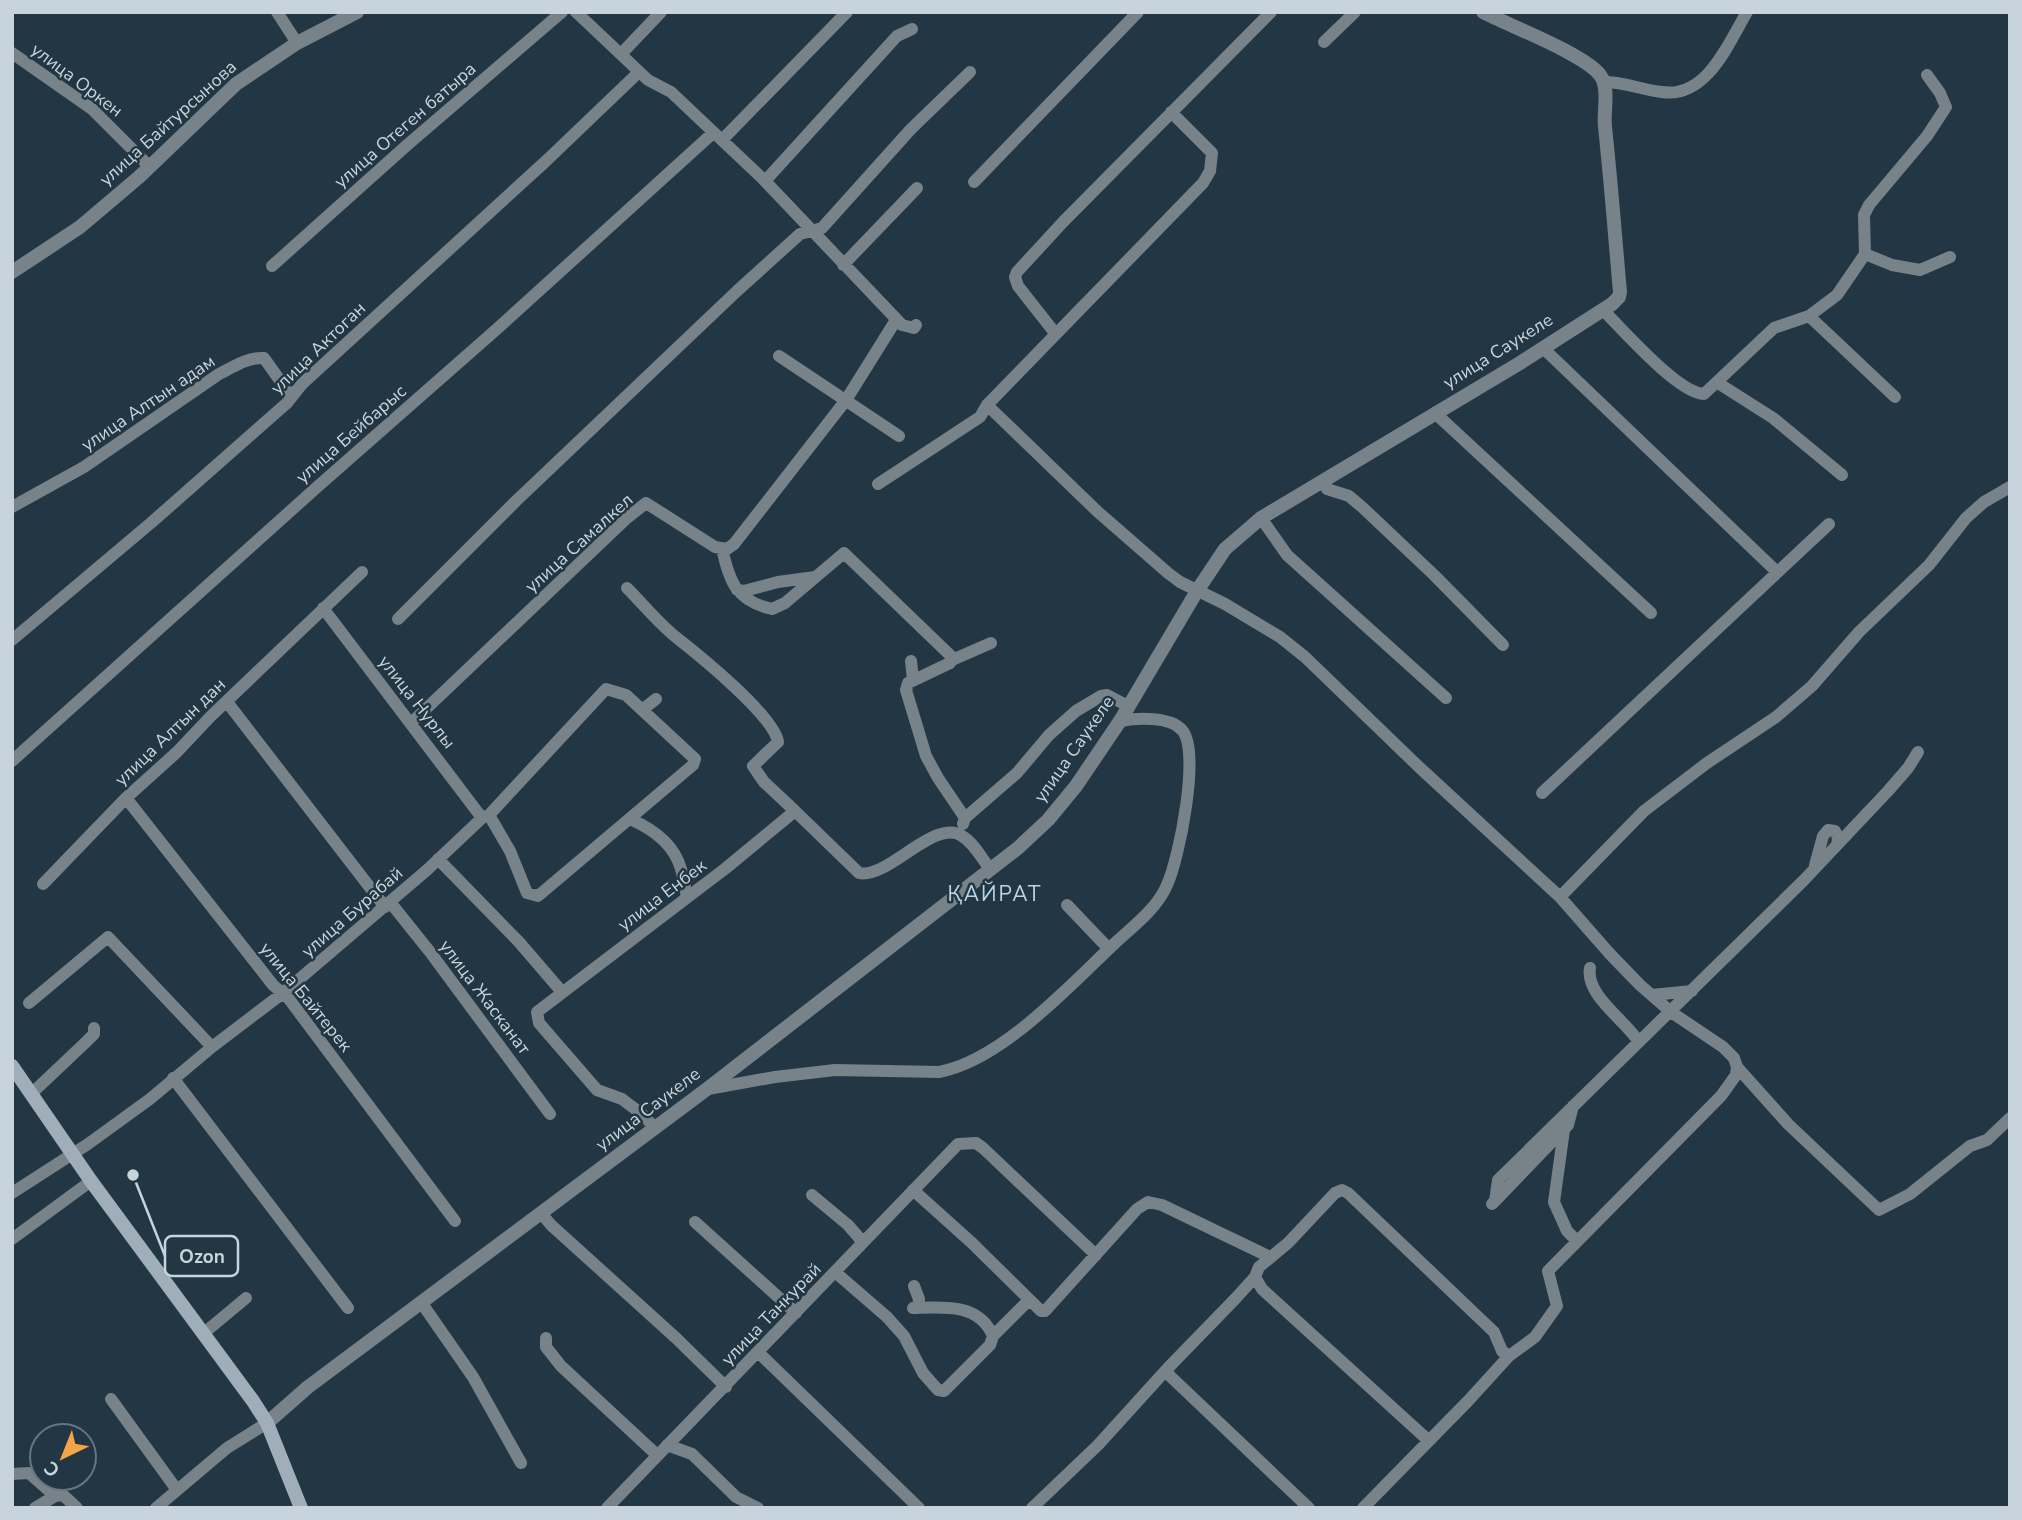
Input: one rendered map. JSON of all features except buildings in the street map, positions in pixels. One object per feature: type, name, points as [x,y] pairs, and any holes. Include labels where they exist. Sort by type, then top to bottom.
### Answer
[{"type":"main road","points":[[12,1066],[91,1181],[267,1423],[301,1508]]},
{"type":"street","points":[[277,12],[297,43]]},
{"type":"street","name":"улица Байтурсынова","points":[[12,272],[80,227],[236,84],[297,43],[357,12]]},
{"type":"street","name":"улица Отеген батыра","points":[[272,266],[562,12]]},
{"type":"street","points":[[576,12],[648,80],[671,92],[765,181],[897,320],[908,327],[916,326]]},
{"type":"street","points":[[621,54],[662,12]]},
{"type":"street","name":"улица Бейбарыс","points":[[12,761],[316,488],[718,137],[847,12]]},
{"type":"street","points":[[974,182],[1138,12]]},
{"type":"street","points":[[1055,333],[1018,286],[1015,277],[1017,272],[1271,12]]},
{"type":"street","points":[[1324,42],[1355,12]]},
{"type":"street","points":[[1483,12],[1584,62],[1600,74],[1604,82],[1618,82],[1676,93],[1706,77],[1747,12]]},
{"type":"street","points":[[765,181],[897,36],[912,29]]},
{"type":"street","name":"улица Оркен","points":[[12,53],[92,109],[149,166]]},
{"type":"street","name":"улица Актоган","points":[[12,640],[286,403],[639,72]]},
{"type":"street","points":[[398,620],[516,501],[737,291],[800,234],[822,228],[911,130],[970,72]]},
{"type":"street","points":[[1603,310],[1655,362],[1695,394],[1704,394],[1774,328],[1809,316],[1837,295],[1865,254],[1864,215],[1869,205],[1927,136],[1946,107],[1927,75]]},
{"type":"street","name":"улица Саукеле","points":[[267,1423],[308,1387],[707,1089],[1018,848],[1048,820],[1076,786],[1120,721],[1225,549],[1261,518],[1543,348],[1619,297],[1604,82]]},
{"type":"street","points":[[878,484],[980,416],[987,405],[1055,333],[1203,183],[1210,171],[1212,153],[1171,112]]},
{"type":"street","points":[[843,265],[917,188]]},
{"type":"street","points":[[1865,254],[1892,265],[1920,270],[1950,257]]},
{"type":"street","points":[[1809,316],[1895,397]]},
{"type":"street","points":[[897,320],[846,400],[734,544],[727,549],[722,548],[732,586],[758,606],[772,609],[785,603],[844,553],[952,657],[952,660]]},
{"type":"street","points":[[1543,348],[1777,572]]},
{"type":"street","points":[[779,356],[899,436]]},
{"type":"street","name":"улица Алтын адам","points":[[12,508],[83,467],[219,374],[256,357],[264,358],[291,396]]},
{"type":"street","points":[[1718,383],[1773,418],[1842,475]]},
{"type":"street","points":[[987,405],[1098,512],[1168,573],[1280,637],[1305,657],[1560,897],[1610,954],[1652,995],[1671,1012],[1723,1047],[1734,1058],[1737,1067],[1788,1124],[1879,1210],[1910,1194],[1970,1146],[1987,1140],[2010,1118]]},
{"type":"street","points":[[1435,413],[1651,614]]},
{"type":"street","points":[[1323,482],[1326,489],[1349,496],[1362,507],[1503,645]]},
{"type":"street","points":[[1560,897],[1644,811],[1707,763],[1776,717],[1811,687],[1859,632],[1929,565],[1966,518],[1984,502],[2010,487]]},
{"type":"street","name":"улица Самалкел","points":[[411,723],[646,503],[707,543],[722,548]]},
{"type":"street","points":[[1261,518],[1287,555],[1446,698]]},
{"type":"street","points":[[1542,793],[1829,524]]},
{"type":"street","name":"улица Алтын дан","points":[[43,884],[126,798],[362,572]]},
{"type":"street","points":[[737,590],[744,591],[778,582],[815,577]]},
{"type":"street","points":[[627,588],[667,629],[690,646],[751,703],[770,726],[778,742],[753,766],[764,782],[859,873],[872,874],[925,841],[945,834],[960,834],[990,869]]},
{"type":"street","name":"улица Нурлы","points":[[323,608],[486,816],[510,851],[527,893],[538,896],[630,819]]},
{"type":"street","points":[[965,818],[926,756],[906,685],[991,643]]},
{"type":"street","points":[[911,661],[914,680]]},
{"type":"street","name":"улица Бурабай","points":[[12,1194],[150,1099],[283,993],[387,905],[486,816],[606,689],[626,695],[642,710]]},
{"type":"street","points":[[960,834],[965,818],[1017,773],[1049,735],[1076,711],[1107,695],[1128,706]]},
{"type":"street","points":[[656,699],[642,710],[691,755],[695,762],[630,819],[651,830],[670,847],[681,867],[687,896]]},
{"type":"street","name":"улица Жасканат","points":[[227,702],[387,905],[430,952],[550,1114]]},
{"type":"street","points":[[707,1089],[835,1070],[939,1072],[954,1069],[978,1058],[1046,1008],[1149,911],[1167,887],[1180,839],[1188,790],[1188,740],[1181,728],[1171,722],[1135,719],[1120,721]]},
{"type":"street","points":[[1573,1105],[1571,1119],[1564,1130],[1493,1203],[1498,1180],[1573,1105],[1671,1012],[1815,869],[1908,768],[1918,752]]},
{"type":"street","name":"улица Байтерек","points":[[126,798],[273,985],[283,993],[455,1222]]},
{"type":"street","name":"улица Енбек","points":[[655,1128],[622,1099],[597,1090],[538,1023],[537,1012],[726,869],[795,811]]},
{"type":"street","points":[[438,859],[478,903],[519,942],[562,992]]},
{"type":"street","points":[[1068,905],[1109,949]]},
{"type":"street","points":[[29,1003],[108,937],[212,1047]]},
{"type":"street","points":[[1590,968],[1590,984],[1595,993],[1639,1042]]},
{"type":"street","points":[[1652,995],[1692,991]]},
{"type":"street","points":[[32,1094],[86,1042],[93,1034],[94,1028]]},
{"type":"street","points":[[1363,1508],[1509,1356],[1535,1336],[1557,1306],[1548,1271],[1721,1097],[1736,1075],[1737,1067]]},
{"type":"street","points":[[173,1079],[348,1308]]},
{"type":"street","points":[[1564,1130],[1554,1202],[1567,1231],[1577,1241]]},
{"type":"street","name":"улица Танкурай","points":[[607,1508],[958,1144],[976,1143],[983,1148],[1096,1255]]},
{"type":"street","points":[[12,1239],[91,1181]]},
{"type":"street","points":[[913,1190],[1041,1311],[1045,1311],[1138,1209],[1148,1202],[1162,1205],[1270,1257]]},
{"type":"street","points":[[1032,1508],[1098,1445],[1270,1257],[1296,1235],[1335,1193],[1348,1193],[1494,1332],[1502,1351],[1509,1356]]},
{"type":"street","points":[[812,1195],[848,1225],[861,1240],[860,1246]]},
{"type":"street","points":[[541,1213],[726,1387]]},
{"type":"street","points":[[695,1222],[796,1313]]},
{"type":"street","points":[[1257,1252],[1261,1256],[1257,1272],[1262,1289],[1428,1440]]},
{"type":"street","points":[[835,1272],[887,1317],[904,1336],[923,1373],[938,1390],[944,1391],[990,1345],[993,1336],[1028,1301]]},
{"type":"street","points":[[914,1286],[919,1299],[916,1308],[957,1307],[975,1315],[990,1329],[993,1336]]},
{"type":"street","points":[[204,1333],[246,1298]]},
{"type":"street","points":[[421,1302],[473,1377],[521,1463]]},
{"type":"street","points":[[546,1338],[546,1347],[561,1366],[657,1455]]},
{"type":"street","points":[[759,1353],[919,1508]]},
{"type":"street","points":[[1167,1369],[1171,1376],[1309,1508]]},
{"type":"street","points":[[111,1399],[177,1490]]},
{"type":"street","points":[[156,1508],[227,1448],[267,1423]]},
{"type":"street","points":[[667,1445],[692,1454],[736,1497],[758,1508]]},
{"type":"street","points":[[12,1474],[29,1473],[55,1496]]},
{"type":"street","points":[[35,1508],[55,1496],[63,1496],[77,1508]]},
{"type":"place","name":"Ozon","points":[[133,1175]]},
{"type":"district","name":"ҚАЙРАТ","points":[[995,894]]}]
